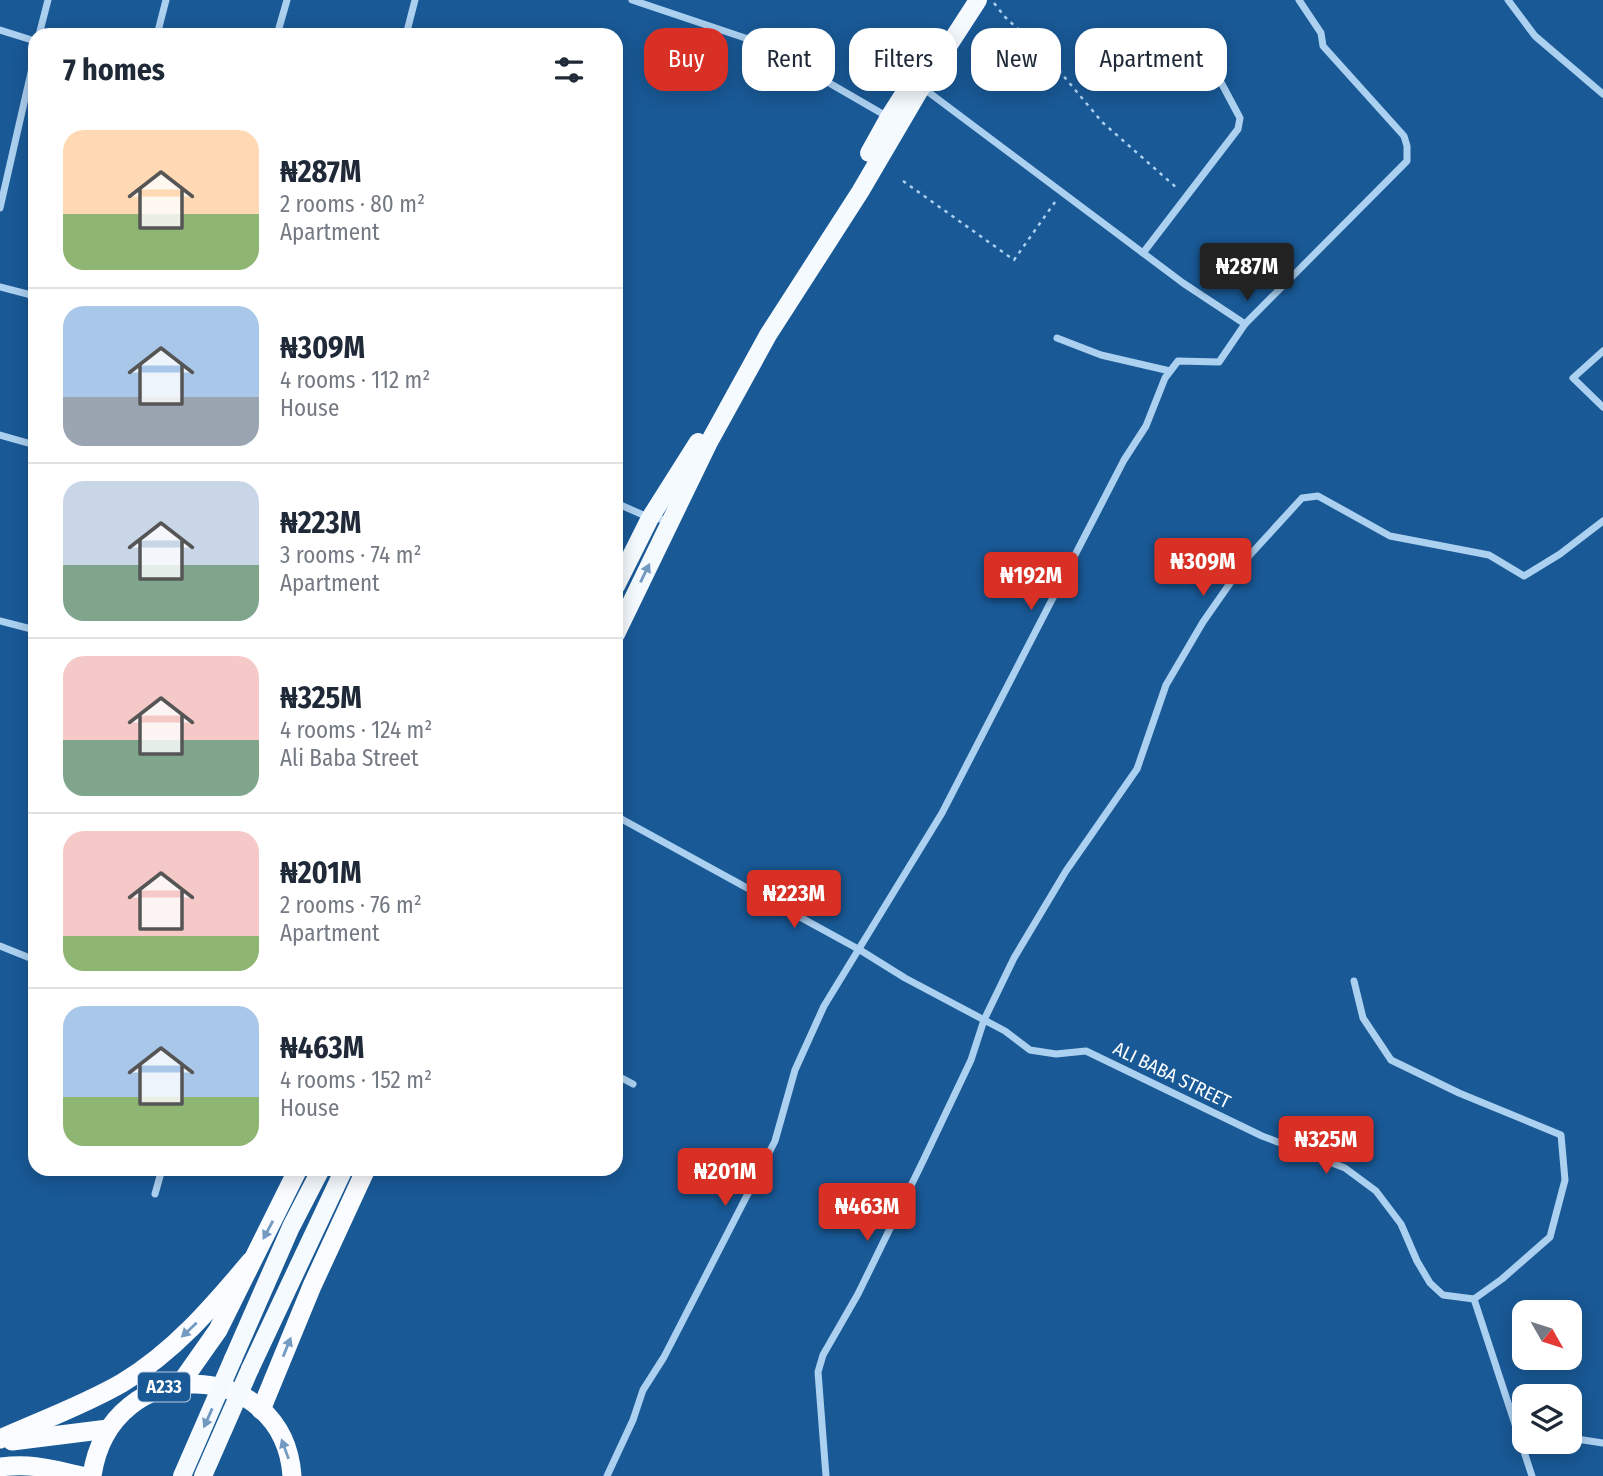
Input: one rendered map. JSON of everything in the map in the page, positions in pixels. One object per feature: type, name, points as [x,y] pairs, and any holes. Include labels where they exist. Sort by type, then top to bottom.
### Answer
[{"type":"highway","points":[[180,1384],[218,1330],[295,1176]]},
{"type":"highway","points":[[261,1410],[312,1286],[363,1176]]},
{"type":"highway","points":[[0,1441],[122,1383],[162,1355],[199,1320],[251,1261]]},
{"type":"highway","points":[[122,1383],[132,1403]]},
{"type":"highway","name":"A233","points":[[92,1476],[100,1444],[108,1429],[132,1403],[155,1391],[180,1384],[215,1386],[232,1391],[261,1410],[282,1438],[292,1476]]},
{"type":"highway","points":[[0,1441],[108,1429]]},
{"type":"highway","points":[[0,1467],[24,1464],[82,1476]]},
{"type":"main road","points":[[623,572],[650,518],[698,443],[758,333],[849,192],[888,117],[967,0]]},
{"type":"main road","points":[[957,32],[978,0]]},
{"type":"main road","points":[[623,619],[708,444],[768,335],[919,91]]},
{"type":"main road","points":[[182,1476],[291,1227],[317,1176]]},
{"type":"main road","points":[[203,1476],[341,1176]]},
{"type":"street","points":[[41,28],[48,0]]},
{"type":"street","points":[[159,28],[166,0]]},
{"type":"street","points":[[279,28],[286,0]]},
{"type":"street","points":[[408,28],[415,0]]},
{"type":"street","points":[[632,0],[760,43],[888,117]]},
{"type":"street","points":[[607,1476],[633,1420],[643,1390],[664,1357],[775,1140],[795,1070],[824,1006],[942,813],[1124,460],[1146,426],[1165,378],[1178,361],[1219,362],[1245,324],[1407,161],[1404,136],[1323,46],[1321,33],[1299,0]]},
{"type":"street","points":[[1508,0],[1535,36],[1603,94]]},
{"type":"street","points":[[0,30],[28,39]]},
{"type":"street","points":[[0,208],[28,86]]},
{"type":"street","points":[[925,91],[1060,193],[1245,324]]},
{"type":"street","points":[[1143,253],[1238,129],[1240,118],[1226,91]]},
{"type":"street","points":[[0,287],[28,294]]},
{"type":"street","points":[[1057,338],[1101,355],[1170,371]]},
{"type":"street","points":[[1603,351],[1573,378],[1603,407]]},
{"type":"street","points":[[0,435],[28,443]]},
{"type":"street","points":[[826,1476],[818,1372],[823,1355],[858,1294],[930,1147],[971,1060],[984,1020],[1014,958],[1040,912],[1137,769],[1166,685],[1203,622],[1249,556],[1302,498],[1318,496],[1390,536],[1489,555],[1524,576],[1560,554],[1603,521]]},
{"type":"street","points":[[623,506],[650,518],[671,520]]},
{"type":"street","points":[[0,621],[28,628]]},
{"type":"street","name":"ALI BABA STREET","points":[[623,820],[1005,1031],[1030,1050],[1056,1055],[1086,1051],[1262,1136],[1345,1168],[1376,1191],[1401,1224],[1430,1283],[1443,1295],[1474,1299]]},
{"type":"street","points":[[0,946],[28,957]]},
{"type":"street","points":[[1354,981],[1363,1018],[1391,1060],[1470,1098],[1561,1135],[1565,1180],[1550,1237],[1502,1279],[1474,1299],[1512,1409]]},
{"type":"street","points":[[623,1079],[633,1084]]},
{"type":"street","points":[[155,1194],[160,1176]]},
{"type":"street","points":[[1582,1440],[1603,1443]]},
{"type":"street","points":[[1526,1454],[1532,1476]]},
{"type":"path","points":[[992,0],[1005,17],[1046,55],[1102,122],[1188,197]]},
{"type":"path","points":[[903,181],[1014,260],[1060,193]]}]
